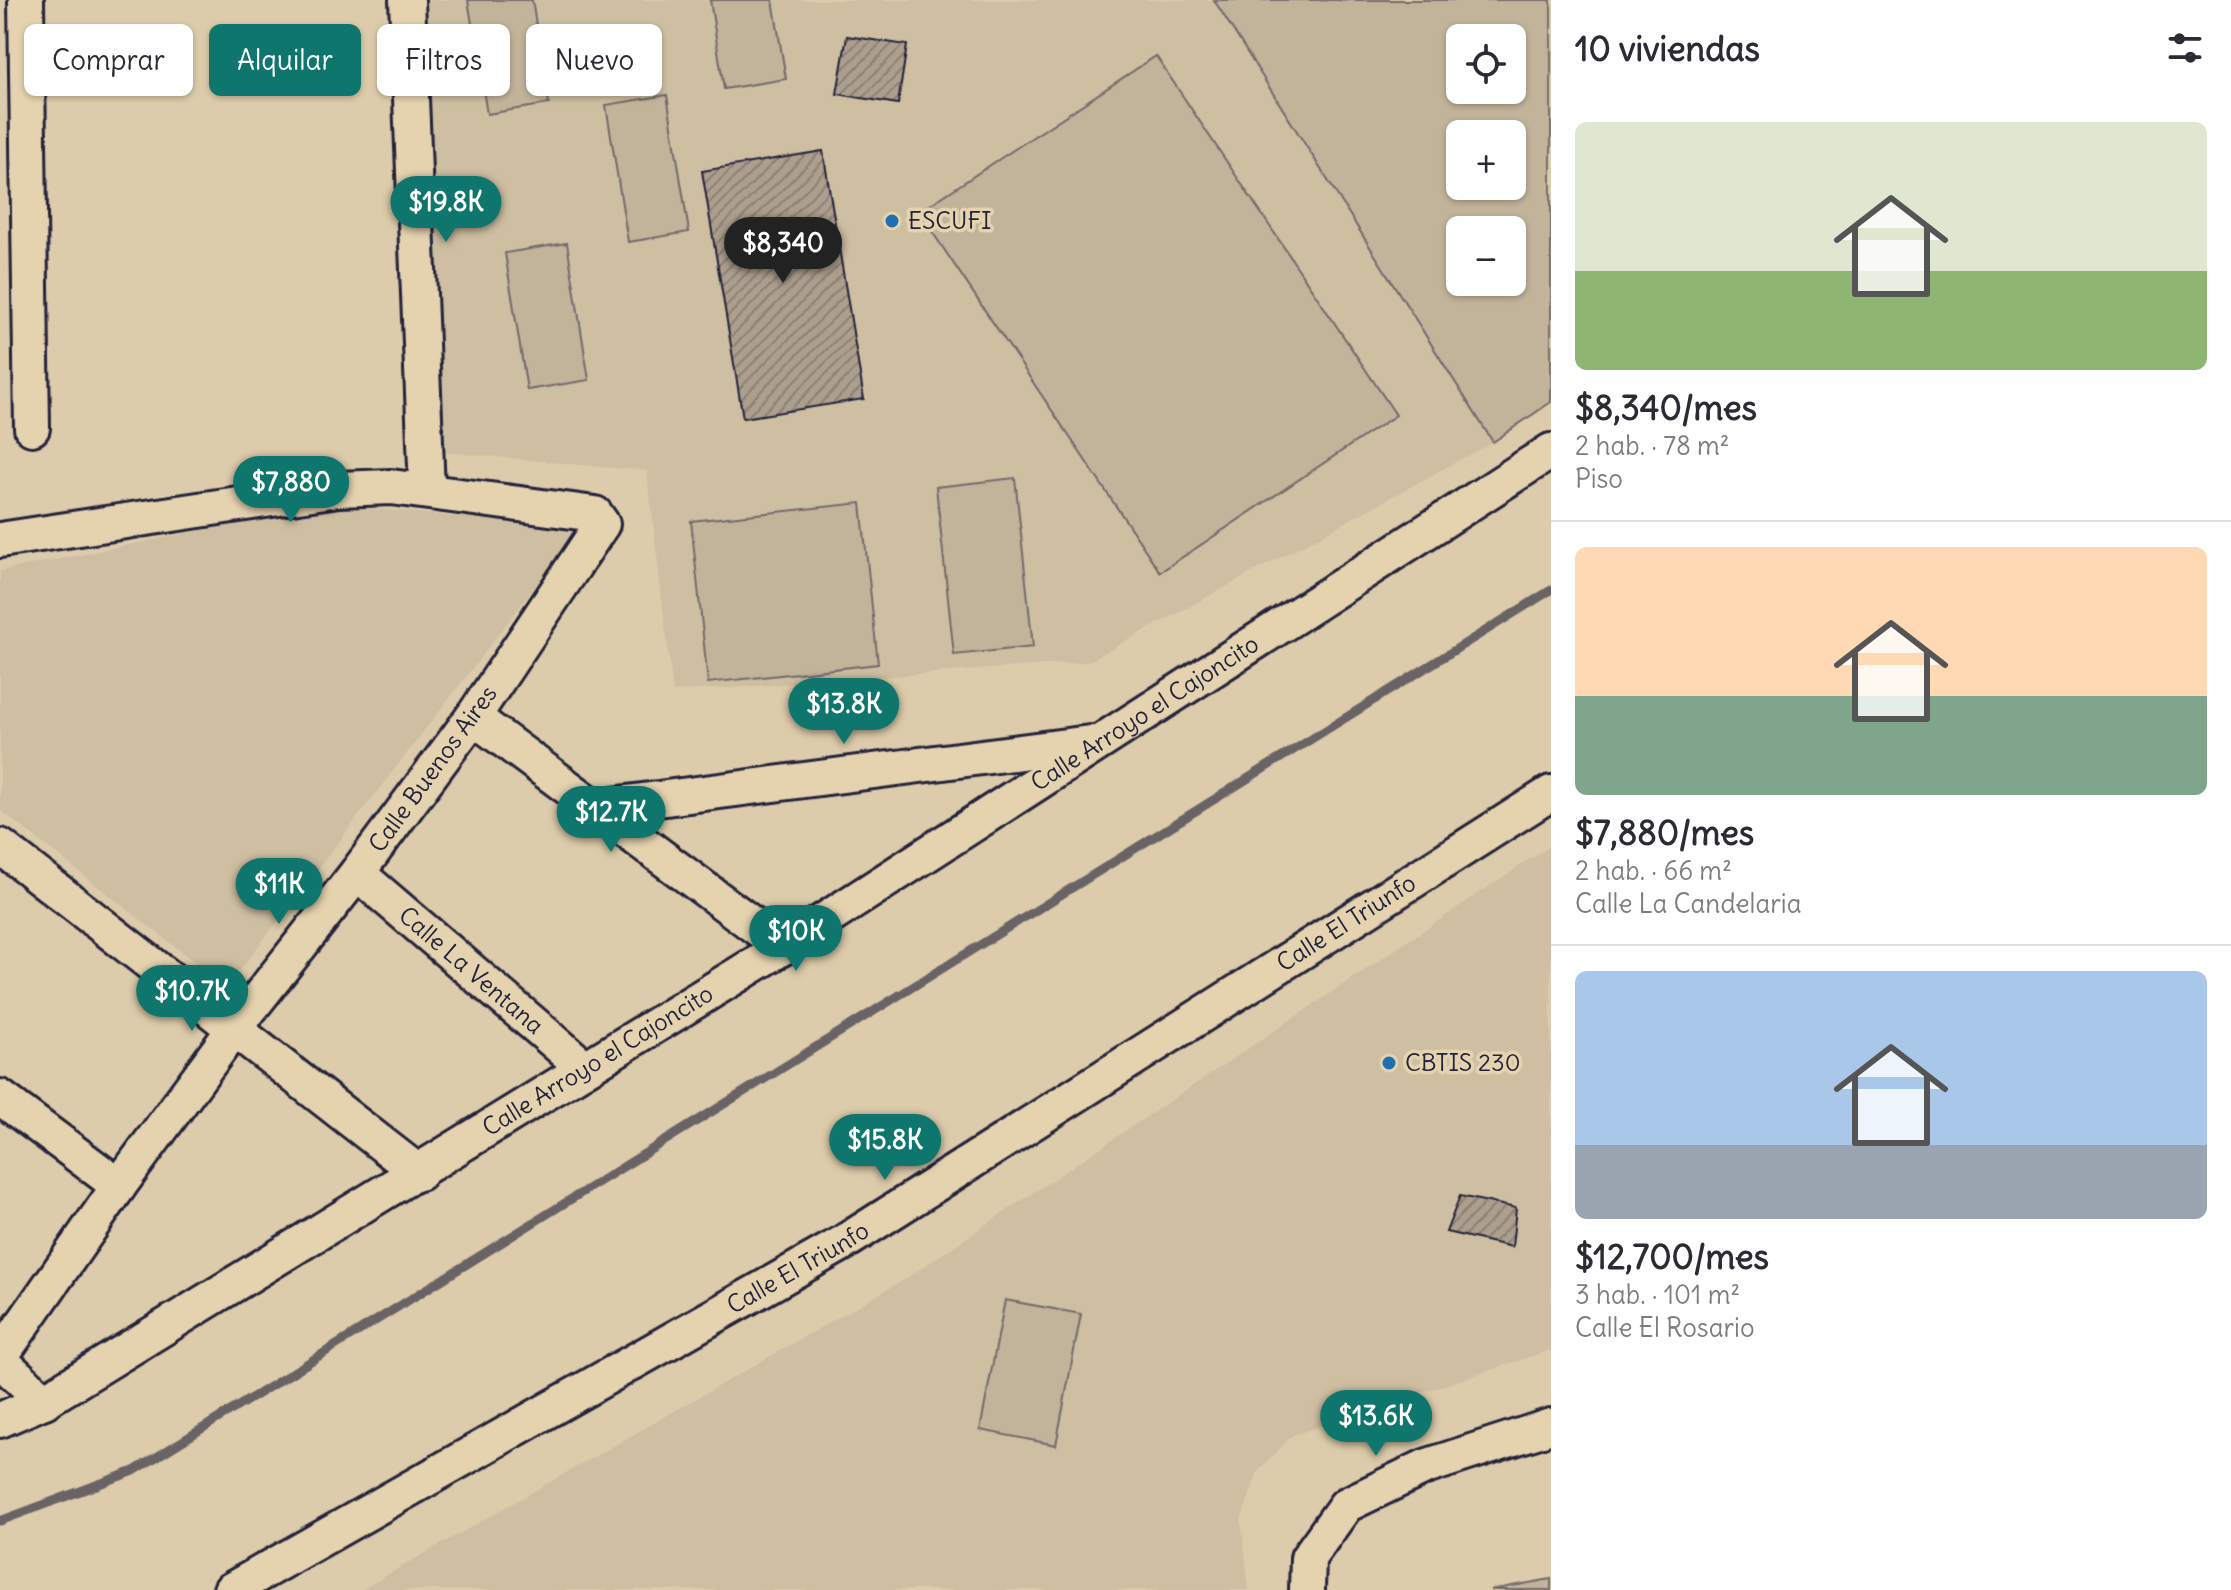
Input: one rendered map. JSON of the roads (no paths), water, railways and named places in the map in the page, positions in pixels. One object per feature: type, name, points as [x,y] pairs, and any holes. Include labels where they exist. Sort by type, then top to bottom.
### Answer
[{"type":"street","points":[[26,0],[32,428]]},
{"type":"street","points":[[0,540],[338,489],[427,491],[407,0]]},
{"type":"street","name":"Calle Arroyo el Cajoncito","points":[[0,1420],[44,1401],[783,947],[1551,451]]},
{"type":"street","name":"Calle Buenos Aires","points":[[0,1358],[119,1186],[234,1029],[357,873],[473,717],[602,524],[595,514],[427,491]]},
{"type":"street","points":[[473,717],[783,947]]},
{"type":"street","points":[[596,807],[1098,742]]},
{"type":"street","name":"Calle El Triunfo","points":[[231,1590],[843,1243],[1551,793]]},
{"type":"street","points":[[0,846],[419,1173]]},
{"type":"street","name":"Calle La Ventana","points":[[357,873],[585,1068]]},
{"type":"street","points":[[0,1097],[119,1186]]},
{"type":"street","points":[[0,1358],[44,1401]]},
{"type":"street","points":[[1307,1590],[1308,1558],[1346,1505],[1425,1467],[1551,1426]]},
{"type":"waterway","points":[[0,1521],[134,1471],[1551,590]]},
{"type":"place","name":"ESCUFI","points":[[892,221]]},
{"type":"place","name":"CBTIS 230","points":[[1389,1063]]}]
